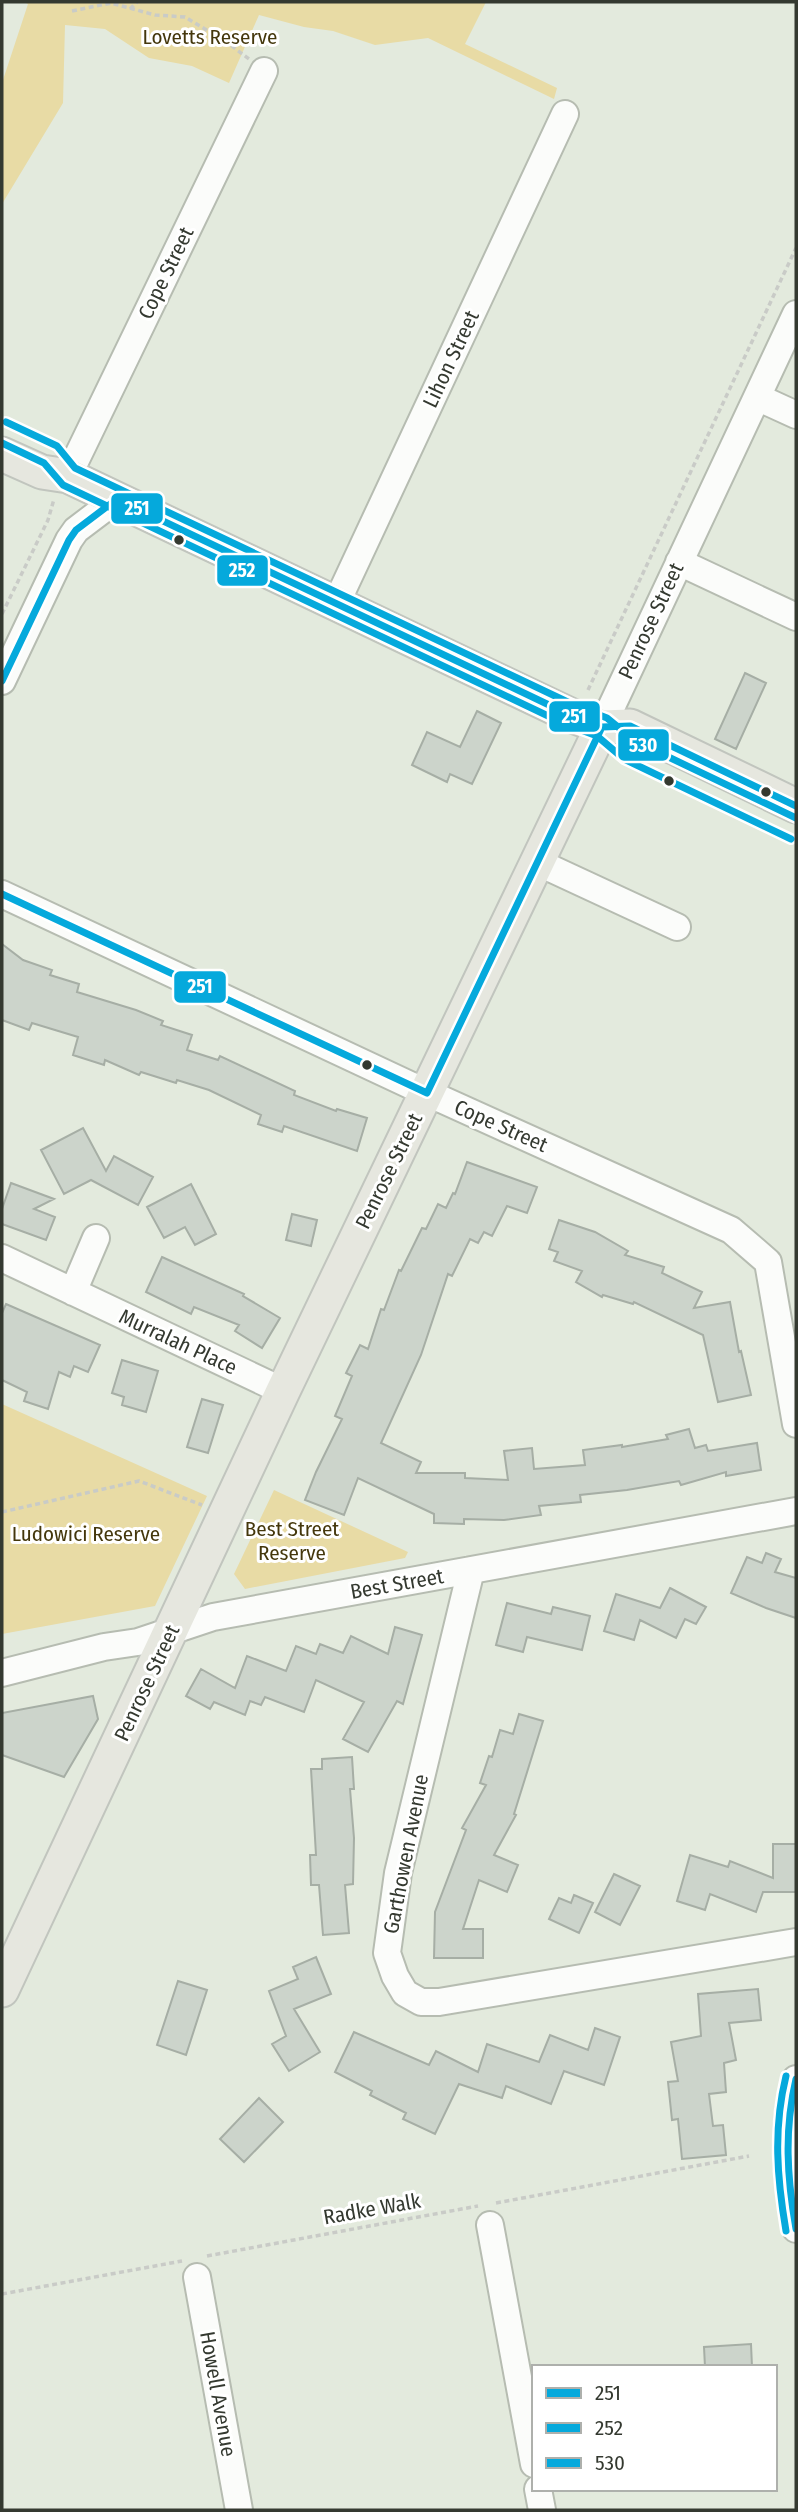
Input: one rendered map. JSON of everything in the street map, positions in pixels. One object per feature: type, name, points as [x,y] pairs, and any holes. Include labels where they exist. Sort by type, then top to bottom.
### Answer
[{"type":"main road","points":[[2,432],[51,455],[62,485]]},
{"type":"main road","points":[[2,454],[42,472],[62,485],[117,499],[570,715],[602,727],[629,750],[796,830]]},
{"type":"main road","points":[[602,727],[631,726],[796,806]]},
{"type":"main road","name":"Penrose Street","points":[[2,1990],[283,1391],[602,727]]},
{"type":"street","name":"Cope Street","points":[[62,485],[264,71]]},
{"type":"street","name":"Lihon Street","points":[[336,604],[565,114]]},
{"type":"street","name":"Penrose Street","points":[[602,727],[796,314]]},
{"type":"street","points":[[757,397],[796,415]]},
{"type":"street","points":[[2,681],[69,540],[76,530],[117,499]]},
{"type":"street","points":[[679,562],[796,617]]},
{"type":"street","points":[[537,862],[677,928]]},
{"type":"street","name":"Cope Street","points":[[2,894],[427,1093],[731,1230],[768,1262],[796,1424]]},
{"type":"street","points":[[73,1292],[96,1238]]},
{"type":"street","name":"Murralah Place","points":[[2,1258],[283,1391]]},
{"type":"street","name":"Best Street","points":[[2,1673],[104,1647],[138,1642],[213,1617],[796,1511]]},
{"type":"street","name":"Garthowen Avenue","points":[[471,1570],[398,1873],[387,1953],[395,1976],[405,1993],[421,2002],[439,2002],[796,1941]]},
{"type":"street","points":[[796,2079],[787,2123],[786,2149],[796,2229]]},
{"type":"street","points":[[491,2225],[532,2453]]},
{"type":"street","name":"Howell Avenue","points":[[198,2264],[239,2510]]},
{"type":"street","points":[[538,2491],[542,2510]]},
{"type":"path","points":[[72,11],[111,2],[155,15],[185,17],[225,41],[264,71]]},
{"type":"path","points":[[130,9],[138,2]]},
{"type":"path","points":[[588,690],[796,248]]},
{"type":"path","points":[[2,614],[62,485]]},
{"type":"path","points":[[2,1512],[139,1481],[204,1506]]},
{"type":"path","name":"Radke Walk","points":[[2,2294],[198,2264],[749,2156]]},
{"type":"green space","name":"Lovetts Reserve","points":[[24,2],[486,2],[465,44],[557,88],[554,99],[428,38],[375,45],[333,31],[304,27],[259,15],[229,83],[192,66],[149,58],[105,29],[65,25],[63,103],[2,204],[2,83],[28,4]]},
{"type":"green space","name":"Ludowici Reserve","points":[[2,1404],[207,1496],[155,1606],[2,1634]]},
{"type":"green space","name":"Best Street Reserve","points":[[274,1490],[408,1552],[405,1558],[245,1589],[234,1574]]},
{"type":"building","points":[[745,673],[766,683],[736,749],[715,739]]},
{"type":"building","points":[[477,711],[501,723],[472,784],[450,774],[447,782],[412,765],[427,732],[460,747]]},
{"type":"building","points":[[2,944],[23,960],[52,970],[50,975],[79,984],[77,992],[136,1010],[163,1021],[161,1025],[192,1035],[187,1050],[218,1060],[220,1056],[295,1091],[294,1095],[336,1111],[337,1109],[367,1118],[357,1151],[284,1126],[282,1132],[258,1124],[261,1115],[209,1090],[141,1072],[139,1075],[105,1060],[104,1065],[73,1055],[78,1037],[32,1023],[29,1030],[2,1020]]},
{"type":"building","points":[[83,1128],[106,1171],[114,1156],[153,1177],[138,1205],[91,1180],[64,1194],[41,1150]]},
{"type":"building","points":[[467,1162],[537,1187],[527,1213],[507,1206],[492,1236],[484,1232],[478,1243],[470,1239],[452,1276],[448,1274],[421,1355],[381,1443],[421,1462],[416,1473],[465,1473],[465,1478],[508,1480],[504,1451],[532,1448],[534,1469],[585,1465],[583,1450],[668,1439],[666,1435],[689,1429],[695,1448],[706,1445],[708,1451],[757,1443],[761,1470],[726,1476],[726,1472],[681,1485],[679,1481],[580,1495],[581,1502],[539,1506],[541,1515],[504,1520],[464,1519],[464,1524],[434,1523],[434,1514],[358,1478],[344,1515],[305,1500],[342,1419],[335,1416],[352,1376],[346,1373],[360,1345],[368,1349],[381,1309],[384,1310],[399,1270],[401,1271],[422,1228],[426,1229],[438,1204],[446,1208],[453,1193],[455,1194]]},
{"type":"building","points":[[11,1183],[54,1199],[34,1209],[55,1217],[46,1240],[2,1224],[2,1209]]},
{"type":"building","points":[[191,1184],[216,1234],[195,1245],[185,1227],[164,1238],[147,1207]]},
{"type":"building","points":[[292,1214],[317,1220],[311,1246],[286,1240]]},
{"type":"building","points":[[559,1220],[595,1232],[628,1251],[625,1255],[664,1267],[662,1273],[702,1292],[694,1308],[730,1302],[739,1352],[741,1351],[751,1395],[718,1402],[703,1335],[634,1302],[633,1304],[603,1295],[602,1297],[576,1282],[582,1271],[554,1261],[558,1252],[549,1249]]},
{"type":"building","points":[[162,1257],[244,1294],[243,1296],[280,1318],[262,1348],[235,1331],[239,1325],[194,1307],[191,1314],[146,1292]]},
{"type":"building","points":[[6,1304],[100,1345],[88,1372],[74,1366],[70,1377],[59,1372],[48,1409],[24,1401],[27,1392],[2,1380],[2,1313]]},
{"type":"building","points":[[122,1360],[158,1371],[146,1412],[122,1405],[124,1397],[112,1393]]},
{"type":"building","points":[[202,1399],[223,1405],[208,1453],[187,1447]]},
{"type":"building","points":[[766,1553],[781,1559],[775,1572],[796,1578],[796,1618],[731,1593],[747,1557],[762,1563]]},
{"type":"building","points":[[670,1588],[706,1607],[696,1624],[685,1619],[676,1638],[640,1620],[634,1640],[604,1631],[616,1594],[660,1608]]},
{"type":"building","points":[[507,1603],[551,1614],[553,1607],[590,1616],[582,1650],[527,1637],[523,1652],[496,1645]]},
{"type":"building","points":[[395,1627],[422,1635],[403,1704],[397,1701],[368,1752],[343,1739],[364,1702],[316,1680],[304,1712],[265,1697],[261,1705],[250,1701],[245,1715],[214,1702],[210,1709],[186,1696],[201,1669],[235,1688],[247,1656],[286,1671],[296,1646],[316,1654],[320,1644],[343,1653],[351,1636],[388,1654]]},
{"type":"building","points":[[93,1696],[98,1719],[64,1777],[2,1755],[2,1713]]},
{"type":"building","points":[[519,1714],[543,1721],[514,1814],[516,1815],[494,1855],[518,1865],[507,1892],[479,1880],[463,1929],[483,1929],[483,1958],[434,1958],[435,1912],[466,1830],[462,1828],[486,1785],[480,1783],[500,1730],[513,1734]]},
{"type":"building","points":[[352,1757],[354,1789],[350,1789],[354,1838],[353,1884],[345,1885],[349,1933],[323,1935],[319,1885],[311,1885],[310,1855],[316,1855],[311,1769],[322,1769],[322,1759]]},
{"type":"building","points":[[773,1844],[796,1844],[796,1892],[763,1892],[756,1912],[710,1894],[705,1910],[677,1901],[690,1855],[728,1867],[730,1861],[773,1878]]},
{"type":"building","points":[[614,1874],[640,1886],[620,1925],[595,1912]]},
{"type":"building","points":[[574,1895],[593,1903],[579,1933],[549,1919],[559,1898],[571,1903]]},
{"type":"building","points":[[316,1957],[331,1994],[294,2009],[320,2052],[289,2071],[272,2044],[286,2036],[269,1991],[298,1979],[293,1967]]},
{"type":"building","points":[[178,1981],[207,1990],[186,2055],[157,2045]]},
{"type":"building","points":[[758,1989],[761,2020],[729,2023],[736,2060],[724,2063],[726,2092],[709,2094],[713,2126],[723,2125],[726,2155],[682,2159],[678,2119],[672,2120],[668,2082],[678,2081],[671,2042],[701,2036],[698,1994]]},
{"type":"building","points":[[595,2028],[620,2037],[604,2085],[564,2071],[551,2104],[506,2086],[502,2098],[459,2084],[435,2134],[403,2119],[406,2113],[370,2095],[372,2091],[335,2072],[354,2032],[429,2065],[436,2051],[478,2072],[487,2044],[539,2062],[550,2035],[588,2050]]},
{"type":"building","points":[[259,2098],[283,2122],[244,2162],[220,2139]]},
{"type":"building","points":[[751,2344],[752,2365],[705,2365],[704,2347]]},
{"type":"transit line","name":"530","points":[[6,422],[57,446],[75,468],[574,705],[607,718],[635,741],[796,818]]},
{"type":"transit line","name":"252","points":[[2,443],[44,463],[63,485],[565,724],[597,736],[624,759],[791,839]]},
{"type":"transit line","name":"251","points":[[2,681],[69,540],[76,530],[117,499],[570,715],[602,727],[630,726],[796,806]]},
{"type":"transit line","name":"251","points":[[2,894],[427,1093],[602,727]]},
{"type":"transit line","name":"252","points":[[786,2076],[779,2115],[778,2154],[786,2231]]},
{"type":"transit line","name":"251","points":[[796,2079],[788,2135],[796,2229]]}]
